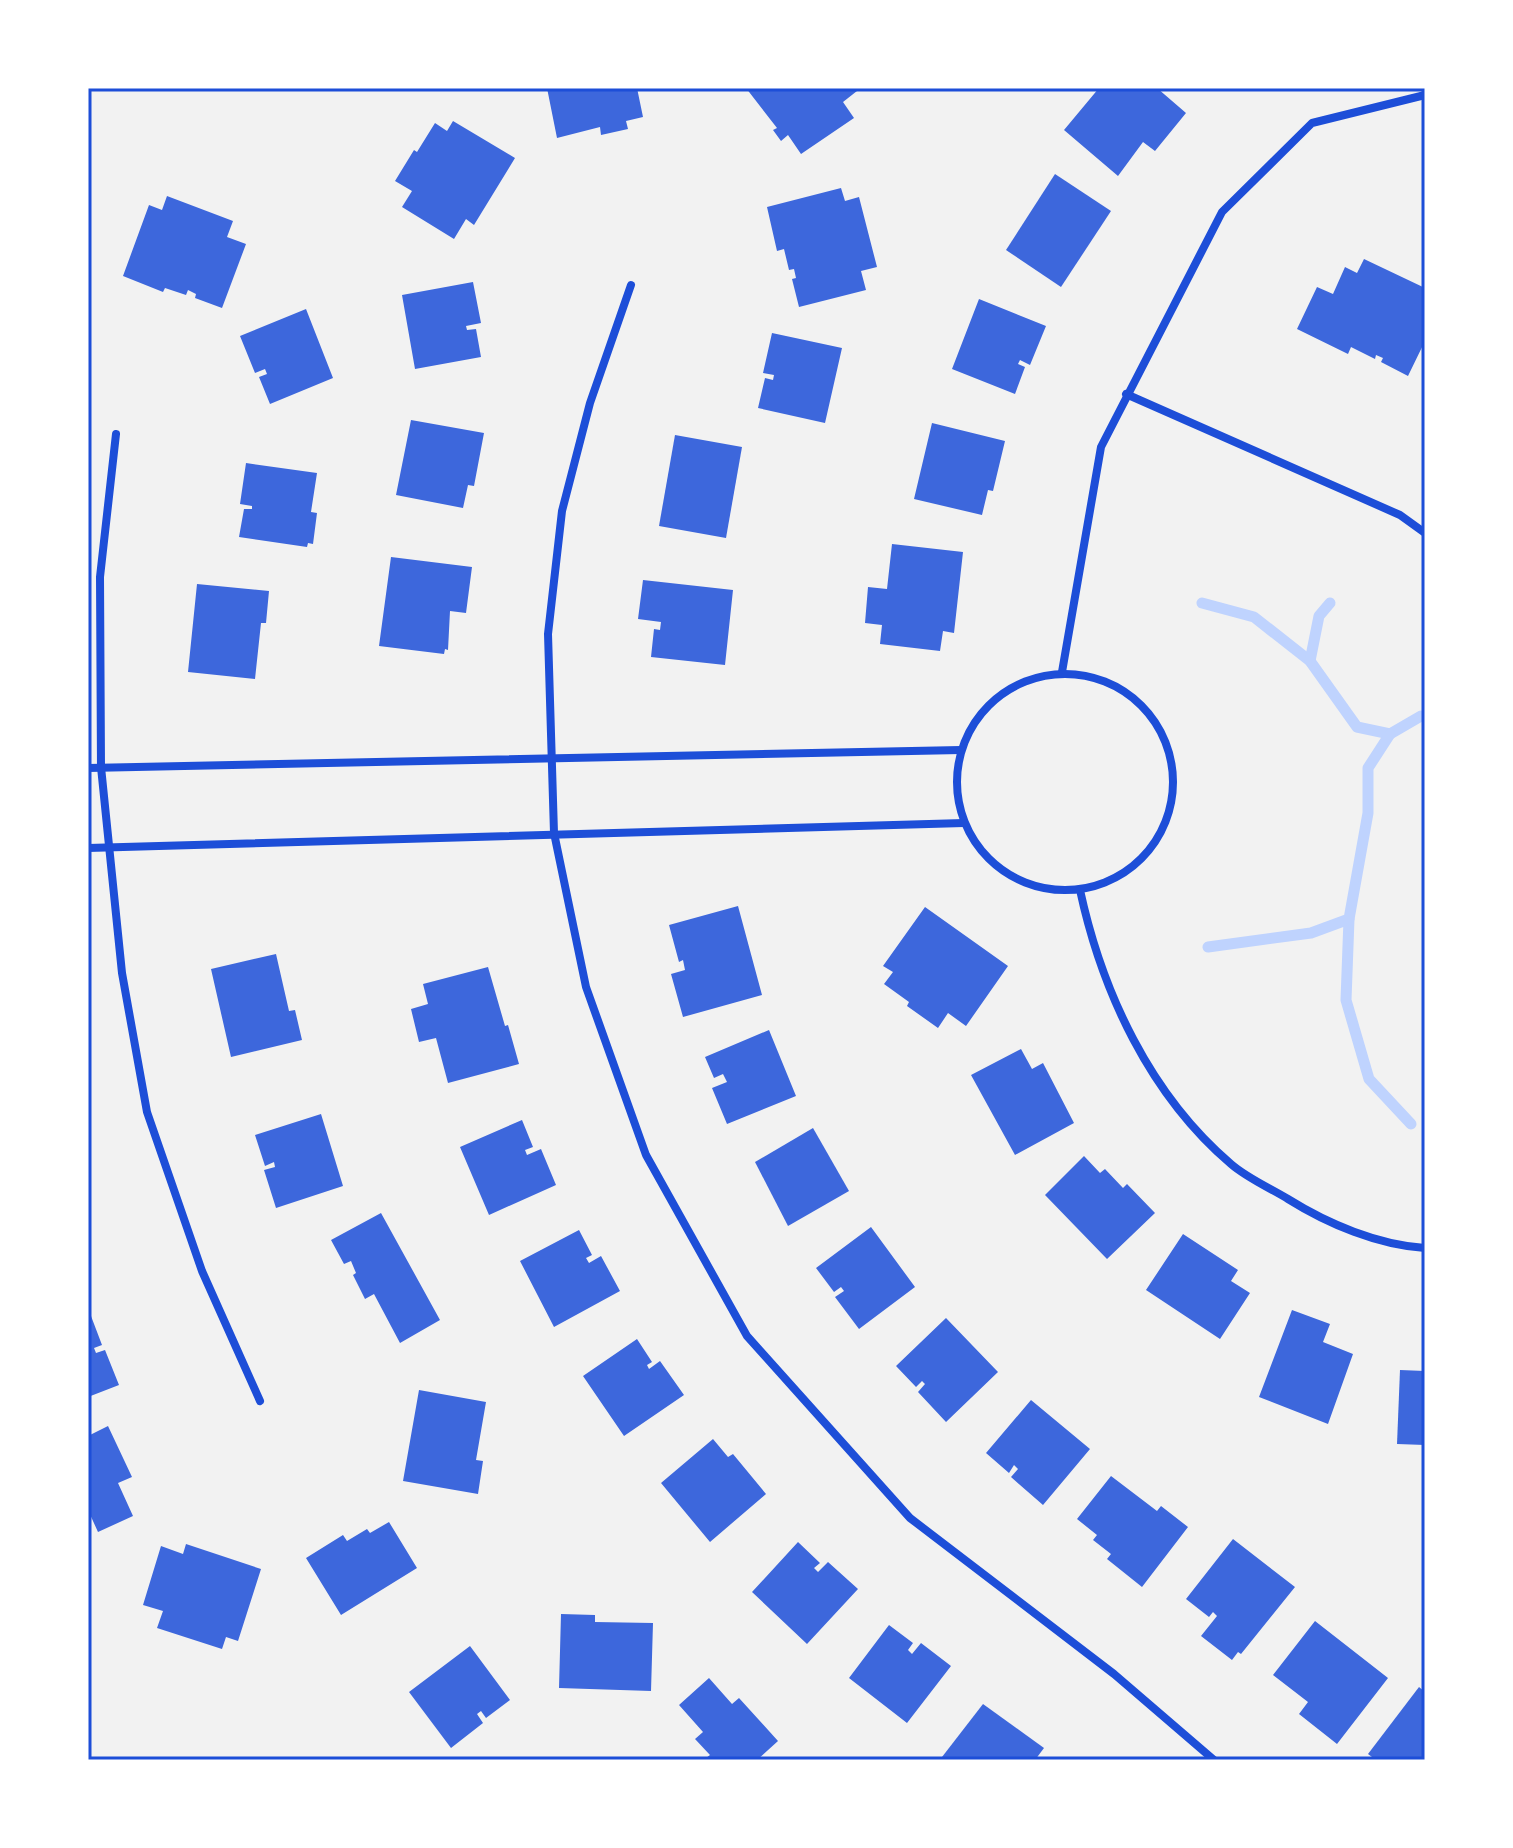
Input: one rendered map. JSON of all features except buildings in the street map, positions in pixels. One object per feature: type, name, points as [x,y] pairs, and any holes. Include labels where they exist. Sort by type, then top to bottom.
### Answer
[{"type":"street","points":[[1062,672],[1101,447],[1222,212],[1312,123],[1425,95]]},
{"type":"street","points":[[631,285],[590,403],[562,511],[548,634],[550,757],[554,833],[586,987],[646,1155],[747,1336],[910,1518],[1114,1674],[1214,1760]]},
{"type":"street","points":[[1126,394],[1400,515],[1425,533]]},
{"type":"street","points":[[116,434],[100,577],[101,767],[122,973],[147,1112],[202,1271],[260,1401]]},
{"type":"street","points":[[1062,672],[1103,679],[1143,705],[1168,743],[1174,772],[1172,805],[1150,851],[1113,880],[1080,890],[1039,888],[1011,877],[985,856],[964,823],[956,787],[961,750],[972,725],[995,699],[1021,682],[1062,672]]},
{"type":"street","points":[[88,768],[961,750]]},
{"type":"street","points":[[88,848],[964,823]]},
{"type":"street","points":[[1080,890],[1090,938],[1135,1046],[1179,1111],[1232,1165],[1320,1219],[1405,1247],[1425,1248]]},
{"type":"waterway","points":[[1202,603],[1254,617],[1310,661],[1357,727],[1390,734],[1421,716]]},
{"type":"waterway","points":[[1310,661],[1319,616],[1330,603]]},
{"type":"waterway","points":[[1208,947],[1311,933],[1349,919],[1368,813],[1368,768],[1390,734]]},
{"type":"waterway","points":[[1349,919],[1346,1000],[1369,1079],[1411,1124]]}]
